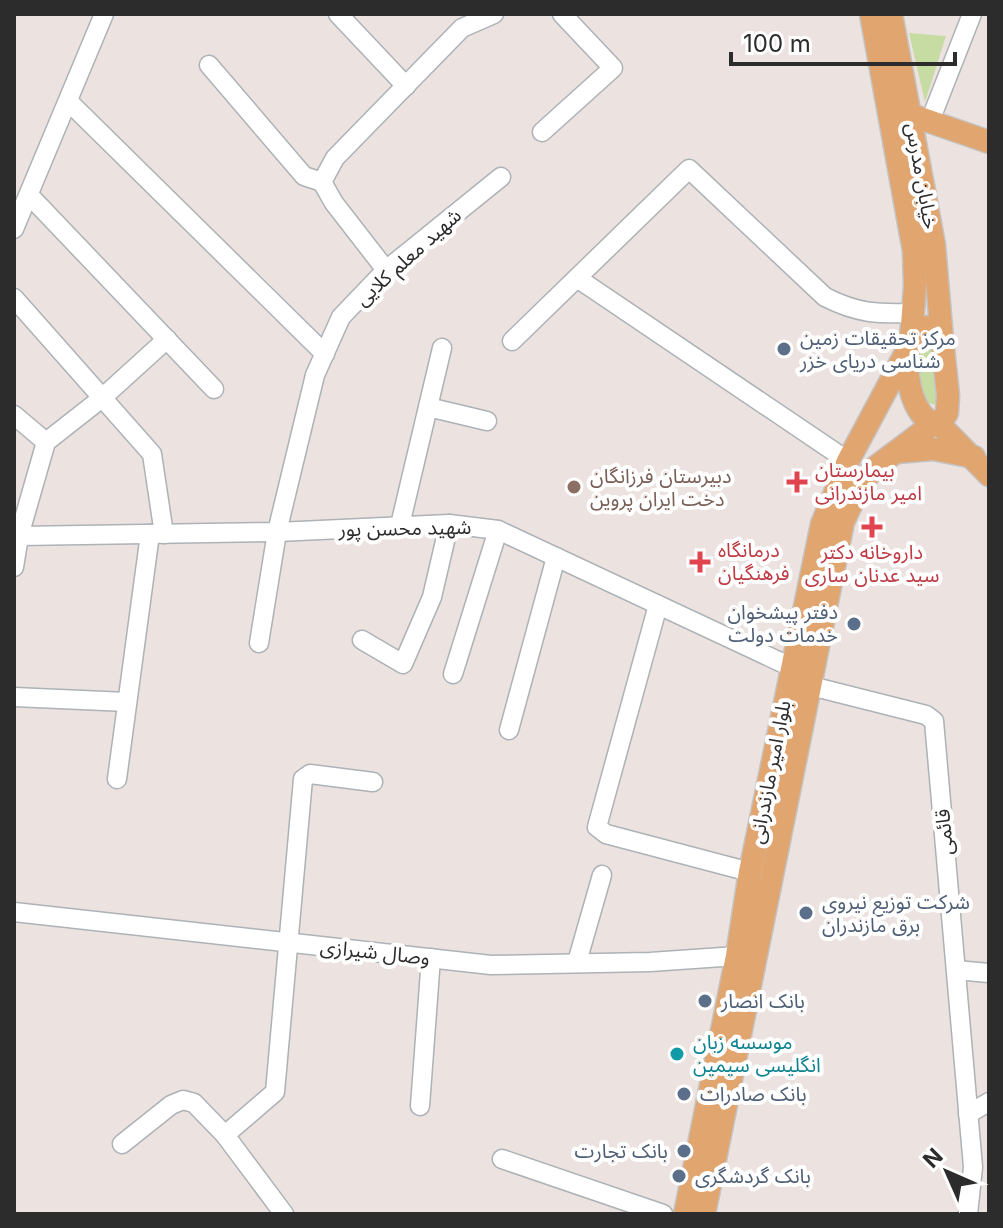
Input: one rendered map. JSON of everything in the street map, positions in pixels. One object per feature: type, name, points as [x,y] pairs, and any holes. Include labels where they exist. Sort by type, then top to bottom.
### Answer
[{"type":"main road","name":"خیابان مدرس","points":[[871,14],[914,251],[914,313],[910,342]]},
{"type":"main road","name":"خیابان مدرس","points":[[891,14],[920,118],[934,245],[948,395],[947,413],[936,424]]},
{"type":"main road","points":[[920,118],[989,142]]},
{"type":"main road","points":[[942,339],[936,331],[926,327],[917,331],[910,342],[909,381],[914,402],[920,414],[974,457],[989,475]]},
{"type":"main road","name":"بلوار امیر مازندرانی","points":[[685,1214],[737,956],[750,872],[822,524],[848,461],[910,342]]},
{"type":"main road","name":"بلوار امیر مازندرانی","points":[[704,1214],[843,522],[860,486],[889,457],[936,424]]},
{"type":"main road","points":[[861,439],[877,436],[889,457],[933,449],[974,457]]},
{"type":"street","points":[[14,229],[104,14]]},
{"type":"street","points":[[338,14],[406,86]]},
{"type":"street","points":[[322,182],[335,158],[462,28],[494,14]]},
{"type":"street","points":[[542,132],[613,68],[562,14]]},
{"type":"street","points":[[920,118],[972,14]]},
{"type":"street","points":[[209,65],[304,176],[322,182],[334,203],[386,270]]},
{"type":"street","points":[[69,102],[325,354]]},
{"type":"street","points":[[512,341],[689,169],[825,297],[850,310],[878,314],[914,313]]},
{"type":"street","name":"شهید معلم کلایی","points":[[259,643],[277,532],[315,375],[341,317],[386,270],[501,177]]},
{"type":"street","points":[[29,195],[214,389]]},
{"type":"street","points":[[577,278],[848,461]]},
{"type":"street","points":[[14,298],[152,454],[157,534],[127,702],[117,779]]},
{"type":"street","points":[[14,567],[16,535],[46,442],[102,398],[167,339]]},
{"type":"street","points":[[400,525],[442,348]]},
{"type":"street","points":[[428,407],[487,421]]},
{"type":"street","points":[[14,415],[46,442]]},
{"type":"street","points":[[362,640],[403,664],[432,597],[449,524]]},
{"type":"street","name":"شهید محسن پور","points":[[16,535],[277,532],[449,524],[498,530],[791,667]]},
{"type":"street","points":[[453,674],[498,530]]},
{"type":"street","points":[[509,730],[556,557]]},
{"type":"street","points":[[658,605],[597,827],[606,834],[750,872]]},
{"type":"street","name":"قائمی","points":[[811,686],[926,715],[934,721],[973,1167],[968,1214]]},
{"type":"street","points":[[14,697],[127,702]]},
{"type":"street","points":[[225,1135],[275,1092],[303,779],[310,774],[373,782]]},
{"type":"street","points":[[577,962],[602,875]]},
{"type":"street","name":"وصال شیرازی","points":[[14,912],[491,965],[650,962],[737,956]]},
{"type":"street","points":[[420,1106],[431,958]]},
{"type":"street","points":[[956,970],[989,973]]},
{"type":"street","points":[[122,1144],[171,1105],[183,1100],[194,1103],[225,1135],[284,1214]]},
{"type":"street","points":[[968,1114],[989,1102]]},
{"type":"street","points":[[502,1159],[663,1214]]},
{"type":"green space","points":[[909,33],[946,36],[925,102]]},
{"type":"green space","points":[[932,332],[941,402],[936,405],[925,402],[919,388],[919,340]]},
{"type":"place","name":"مرکز تحقیقات زمین شناسی دریای خزر","points":[[784,349]]},
{"type":"place","name":"بیمارستان امیر مازندرانی","points":[[797,482]]},
{"type":"place","name":"دبیرستان فرزانگان دخت ایران پروین","points":[[574,487]]},
{"type":"place","name":"داروخانه دکتر سید عدنان ساری","points":[[872,527]]},
{"type":"place","name":"درمانگاه فرهنگیان","points":[[700,562]]},
{"type":"place","name":"دفتر پیشخوان خدمات دولت","points":[[854,624]]},
{"type":"place","name":"شرکت توزیع نیروی برق مازندران","points":[[806,913]]},
{"type":"place","name":"بانک انصار","points":[[705,1001]]},
{"type":"place","name":"موسسه زبان انگلیسی سیمین","points":[[677,1054]]},
{"type":"place","name":"بانک صادرات","points":[[684,1094]]},
{"type":"place","name":"بانک تجارت","points":[[684,1151]]},
{"type":"place","name":"بانک گردشگری","points":[[679,1176]]}]
